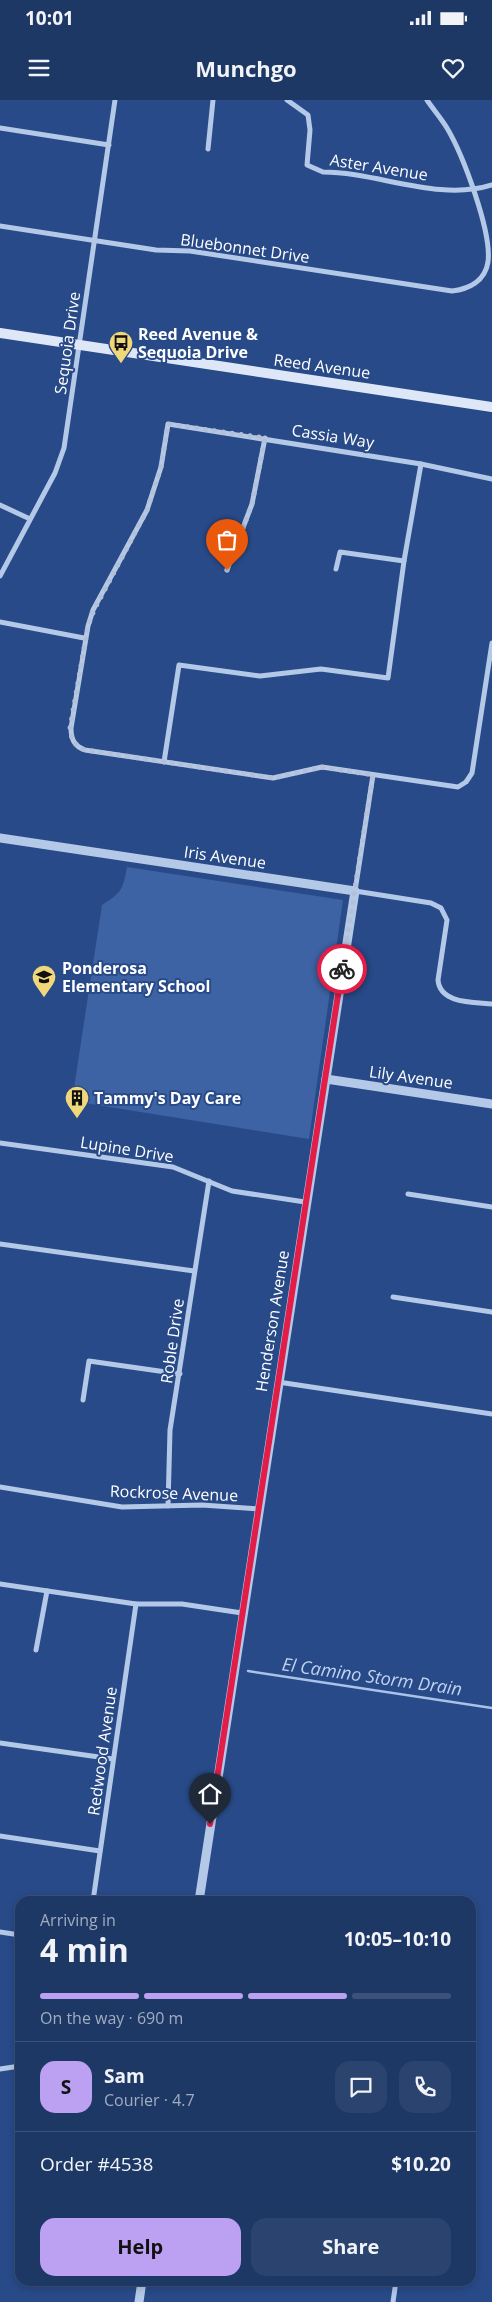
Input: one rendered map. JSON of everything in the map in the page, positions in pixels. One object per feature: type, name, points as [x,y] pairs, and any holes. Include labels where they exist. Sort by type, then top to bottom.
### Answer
[{"type":"main road","name":"Reed Avenue","points":[[0,333],[492,407]]},
{"type":"street","name":"Sequoia Drive","points":[[0,576],[55,473],[64,448],[115,100]]},
{"type":"street","points":[[208,149],[213,100]]},
{"type":"street","name":"Aster Avenue","points":[[287,100],[308,115],[310,122],[307,165],[324,172],[452,190],[475,190],[492,185]]},
{"type":"street","points":[[427,100],[447,128],[475,190]]},
{"type":"street","points":[[0,128],[109,144]]},
{"type":"street","name":"Bluebonnet Drive","points":[[0,226],[156,250],[190,251],[452,291],[471,286],[483,276],[488,263],[489,251],[475,190]]},
{"type":"street","name":"Cassia Way","points":[[84,638],[94,610],[147,510],[161,467],[168,424],[421,464],[492,479]]},
{"type":"street","points":[[227,570],[252,504],[265,438]]},
{"type":"street","points":[[164,762],[179,665],[260,676],[322,669],[388,678],[404,561],[421,464]]},
{"type":"street","points":[[0,505],[30,519]]},
{"type":"street","points":[[336,569],[340,552],[404,561]]},
{"type":"street","points":[[0,622],[84,638],[70,728],[74,743],[85,750],[273,778],[322,767],[447,786],[461,786],[472,773],[492,644]]},
{"type":"street","name":"Henderson Avenue","points":[[200,1896],[277,1382],[373,775]]},
{"type":"street","name":"Iris Avenue","points":[[0,838],[431,903],[444,910],[447,924],[438,980],[440,988],[451,998],[492,1004]]},
{"type":"street","name":"Lily Avenue","points":[[326,1078],[492,1104]]},
{"type":"street","name":"Lupine Drive","points":[[0,1143],[173,1167],[232,1191],[305,1202]]},
{"type":"street","name":"Roble Drive","points":[[168,1506],[170,1430],[209,1181]]},
{"type":"street","points":[[408,1194],[492,1208]]},
{"type":"street","points":[[0,1244],[194,1271]]},
{"type":"street","points":[[393,1297],[492,1312]]},
{"type":"street","points":[[83,1400],[90,1360],[180,1374]]},
{"type":"street","points":[[277,1382],[492,1414]]},
{"type":"street","name":"Rockrose Avenue","points":[[0,1487],[122,1507],[202,1505],[258,1510]]},
{"type":"street","points":[[0,1584],[136,1604],[182,1604],[242,1614]]},
{"type":"street","points":[[36,1650],[47,1591]]},
{"type":"street","name":"Redwood Avenue","points":[[94,1896],[136,1604]]},
{"type":"street","points":[[0,1743],[113,1759]]},
{"type":"street","points":[[0,1836],[100,1851]]},
{"type":"street","points":[[0,1932],[15,1934]]},
{"type":"street","points":[[0,2069],[15,2067]]},
{"type":"street","points":[[139,2302],[141,2286]]},
{"type":"street","points":[[393,2302],[395,2286]]},
{"type":"shaded area","points":[[127,867],[343,900],[309,1139],[72,1101],[102,905],[120,890]]},
{"type":"waterway","name":"El Camino Storm Drain","points":[[248,1671],[492,1708]]},
{"type":"way so far","points":[[227,570],[252,504],[265,438],[168,424],[161,467],[147,510],[94,610],[84,638],[70,728],[72,738],[74,743],[85,750],[273,778],[322,767],[373,775],[342,969]]},
{"type":"place","name":"Reed Avenue & Sequoia Drive","points":[[121,364]]},
{"type":"place","name":"Ponderosa Elementary School","points":[[44,998]]},
{"type":"place","name":"Tammy's Day Care","points":[[77,1119]]},
{"type":"route","points":[[210,1824],[342,969]]}]
